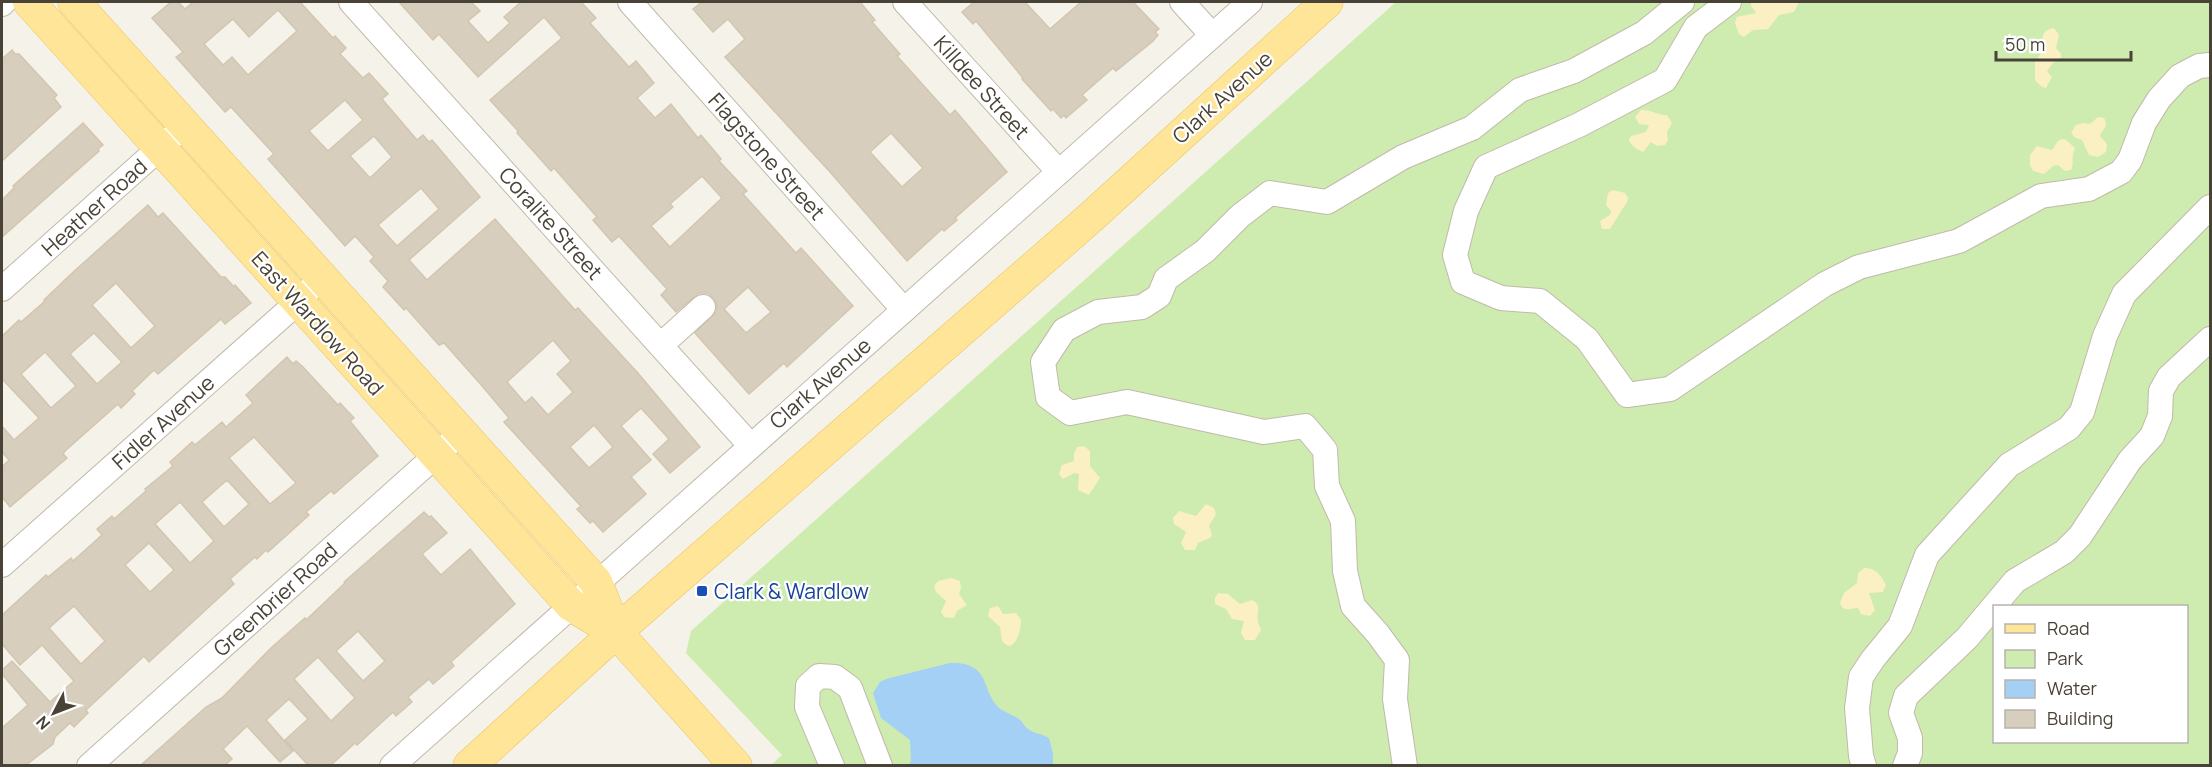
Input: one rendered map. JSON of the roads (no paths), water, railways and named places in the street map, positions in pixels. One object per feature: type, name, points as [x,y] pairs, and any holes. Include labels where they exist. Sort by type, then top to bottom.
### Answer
[{"type":"main road","name":"East Wardlow Road","points":[[29,2],[571,605],[616,633],[736,765]]},
{"type":"main road","name":"East Wardlow Road","points":[[74,2],[596,582],[616,633]]},
{"type":"main road","name":"Clark Avenue","points":[[469,765],[616,633],[1089,219],[1327,2]]},
{"type":"street","name":"Coralite Street","points":[[351,2],[750,445]]},
{"type":"street","name":"Flagstone Street","points":[[630,2],[904,310]]},
{"type":"street","name":"Killdee Street","points":[[905,2],[1059,172]]},
{"type":"street","points":[[1182,2],[1212,35]]},
{"type":"street","name":"Clark Avenue","points":[[392,765],[1250,2]]},
{"type":"street","points":[[1405,765],[1395,699],[1397,660],[1353,606],[1346,571],[1343,520],[1327,486],[1325,450],[1305,426],[1264,432],[1127,402],[1070,413],[1048,397],[1043,362],[1064,330],[1098,312],[1142,307],[1159,296],[1166,279],[1205,251],[1240,216],[1270,194],[1327,202],[1403,157],[1472,128],[1520,90],[1574,71],[1644,33],[1683,2]]},
{"type":"street","points":[[1730,2],[1696,27],[1665,80],[1580,125],[1486,167],[1466,211],[1455,255],[1463,282],[1502,298],[1540,301],[1587,339],[1627,395],[1670,389],[1825,284],[1859,267],[1959,241],[2040,196],[2089,189],[2121,172],[2130,160],[2144,123],[2159,99],[2180,76],[2199,66],[2211,65]]},
{"type":"street","name":"Heather Road","points":[[2,289],[186,125]]},
{"type":"street","points":[[1864,765],[1860,756],[1857,708],[1861,677],[1900,626],[1927,555],[2009,465],[2069,428],[2082,412],[2105,336],[2124,294],[2211,207]]},
{"type":"street","name":"Fidler Avenue","points":[[2,565],[299,301],[322,276]]},
{"type":"street","points":[[661,345],[703,307]]},
{"type":"street","points":[[1995,605],[2015,581],[2064,552],[2080,536],[2130,460],[2152,436],[2160,416],[2161,391],[2169,377],[2211,339]]},
{"type":"street","name":"Greenbrier Road","points":[[89,765],[462,432]]},
{"type":"street","points":[[1905,765],[1910,753],[1910,738],[1901,713],[1906,696],[1967,638],[1993,607]]},
{"type":"street","points":[[832,765],[807,706],[807,686],[819,676],[835,677],[850,688],[880,765]]},
{"type":"water","points":[[950,663],[964,664],[980,673],[990,695],[1002,710],[1019,719],[1030,731],[1049,738],[1053,765],[909,765],[911,761],[910,740],[881,718],[873,693],[880,682],[886,679]]},
{"type":"place","name":"Clark & Wardlow","points":[[702,591]]}]
